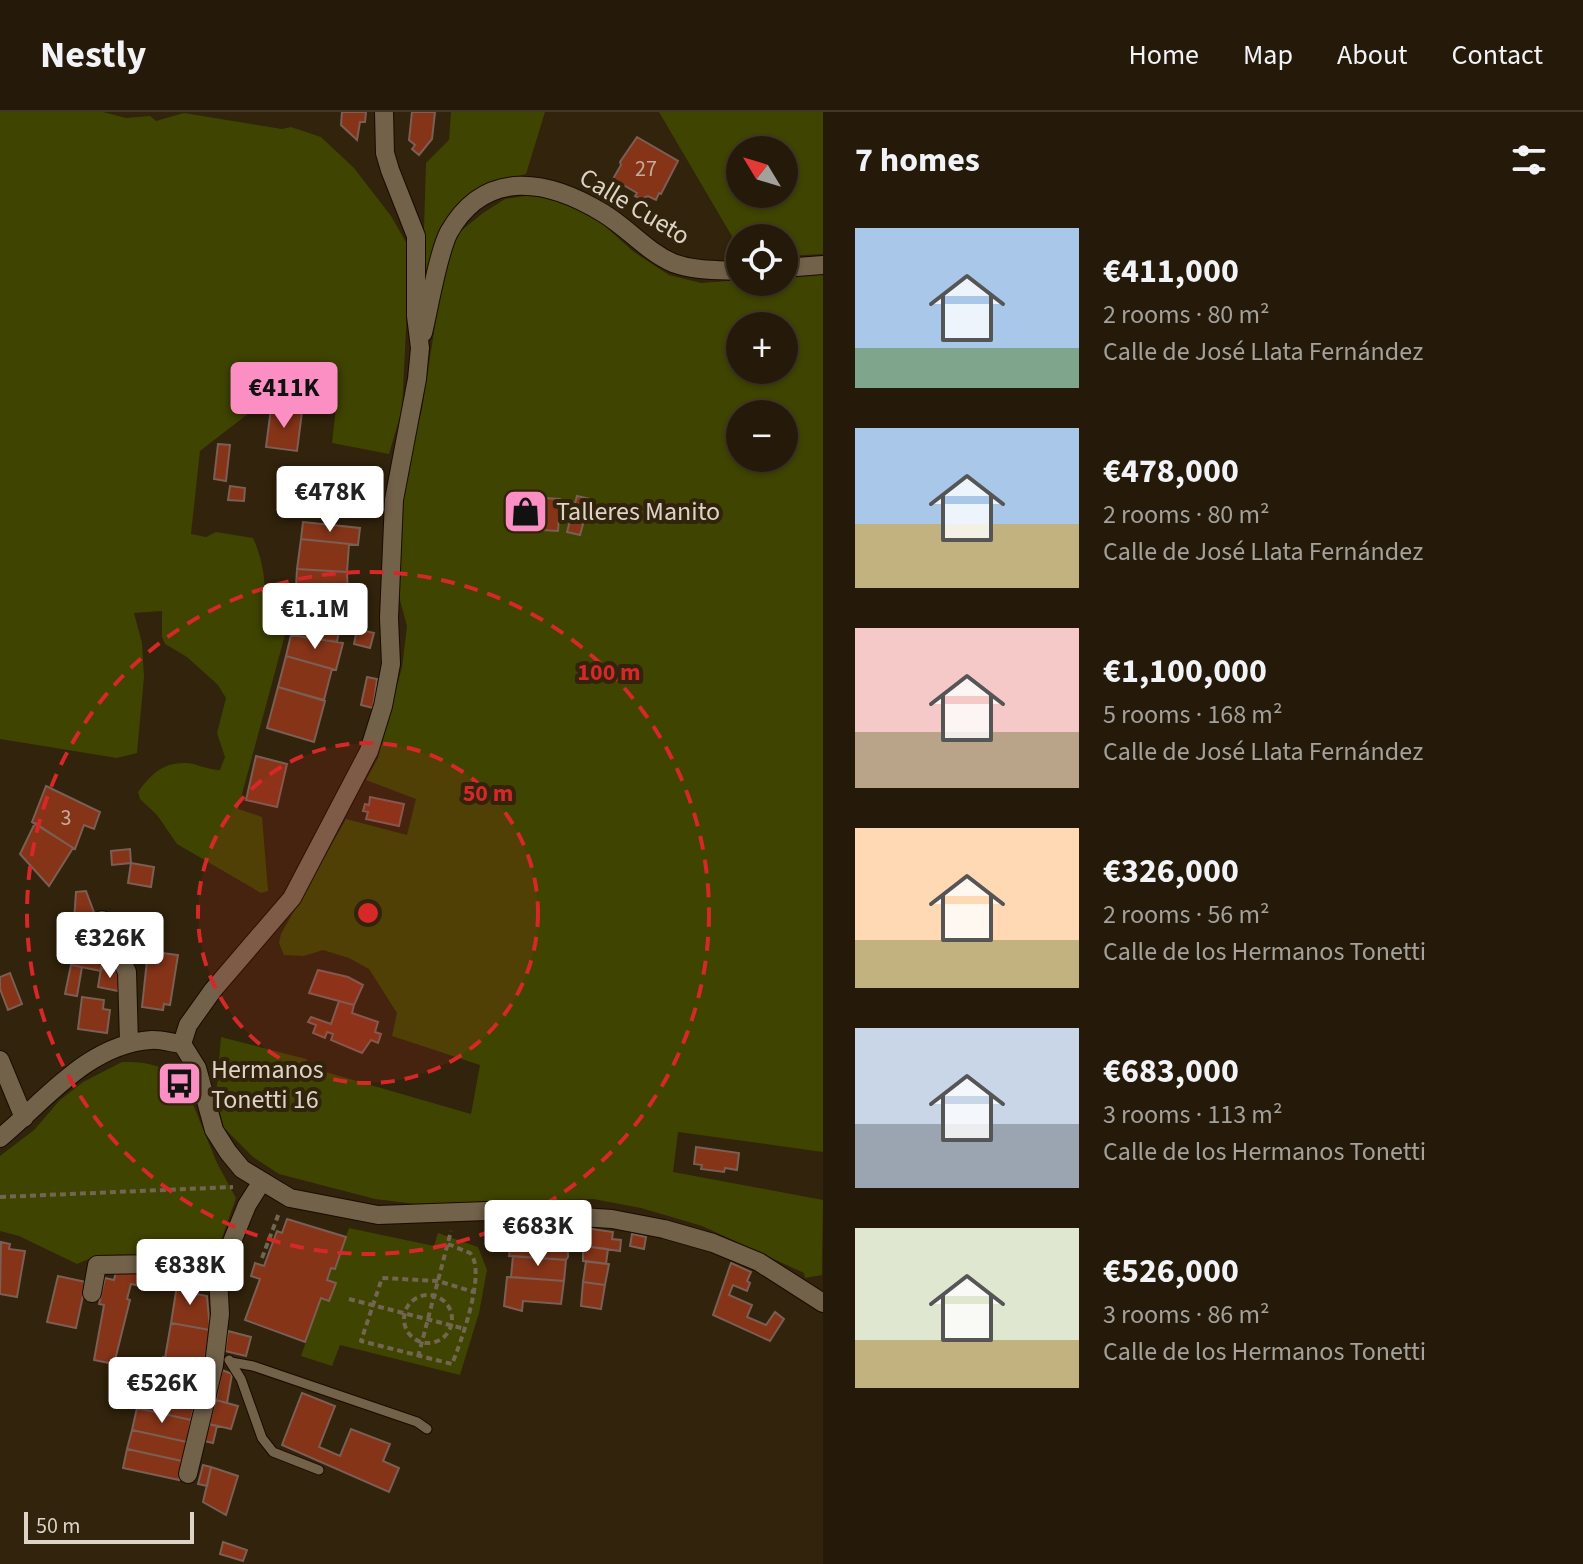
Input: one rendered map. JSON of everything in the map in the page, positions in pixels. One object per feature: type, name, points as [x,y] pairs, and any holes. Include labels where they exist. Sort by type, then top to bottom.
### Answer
[{"type":"street","points":[[182,1044],[188,1025],[213,990],[292,898],[369,751],[383,706],[391,664],[389,618],[394,500],[420,348],[416,316],[416,236],[385,153],[384,112]]},
{"type":"street","name":"Calle Cueto","points":[[420,348],[448,235],[474,202],[491,191],[534,186],[562,191],[608,216],[651,251],[674,263],[699,270],[726,271]]},
{"type":"street","points":[[798,267],[823,265]]},
{"type":"street","points":[[102,920],[127,972],[129,1043]]},
{"type":"street","points":[[0,1138],[68,1077],[97,1057],[129,1043],[153,1039],[182,1044],[197,1068],[214,1130],[228,1152],[255,1178],[285,1196],[378,1215],[487,1211],[582,1216],[664,1229],[713,1243],[759,1262],[823,1303]]},
{"type":"street","points":[[0,1060],[24,1118]]},
{"type":"street","points":[[188,1474],[223,1357],[218,1276],[255,1178]]},
{"type":"street","points":[[92,1293],[97,1265],[155,1264],[218,1276]]},
{"type":"lane","points":[[223,1357],[417,1422],[427,1429]]},
{"type":"lane","points":[[223,1357],[241,1379],[267,1447],[319,1470]]},
{"type":"path","points":[[0,1197],[231,1188],[255,1178]]},
{"type":"path","points":[[262,1258],[285,1196]]},
{"type":"path","points":[[418,1357],[455,1214]]},
{"type":"path","points":[[448,1244],[475,1258],[474,1292],[452,1364],[361,1341],[382,1278],[438,1281],[474,1292]]},
{"type":"path","points":[[421,1295],[434,1295],[445,1302],[452,1313],[452,1326],[446,1337],[434,1343],[422,1343],[410,1337],[404,1326],[404,1313],[410,1302],[421,1295]]},
{"type":"path","points":[[349,1299],[465,1329]]},
{"type":"green space","points":[[0,112],[103,112],[126,118],[150,116],[156,121],[184,113],[282,129],[291,127],[321,137],[354,168],[391,216],[410,249],[402,410],[389,454],[332,443],[337,398],[257,384],[253,410],[200,451],[191,534],[206,537],[216,532],[253,538],[263,568],[264,599],[287,603],[286,631],[238,809],[262,817],[268,891],[261,893],[177,844],[157,815],[140,799],[138,792],[164,767],[187,763],[220,770],[225,757],[217,733],[226,698],[218,685],[187,657],[165,644],[162,611],[134,613],[142,643],[144,677],[137,753],[117,758],[0,739]]},
{"type":"green space","points":[[451,112],[545,112],[526,174],[485,186],[464,200],[449,223],[422,291],[426,163],[449,140]]},
{"type":"green space","points":[[659,112],[823,112],[823,254],[798,255],[798,224],[726,226]]},
{"type":"green space","points":[[540,194],[579,203],[634,252],[669,275],[701,283],[726,281],[726,296],[798,296],[798,275],[823,272],[823,1152],[678,1132],[673,1172],[823,1200],[822,1275],[805,1278],[804,1273],[702,1226],[641,1208],[593,1199],[416,1204],[375,1199],[279,1174],[253,1157],[224,1128],[216,1096],[221,1037],[306,1059],[315,1069],[471,1114],[480,1065],[392,1036],[397,1013],[369,969],[349,958],[323,950],[304,956],[284,955],[279,943],[281,934],[346,819],[407,835],[416,799],[366,780],[378,758],[402,667],[407,626],[398,593],[400,519],[408,464],[422,409],[444,267],[457,234],[505,199]]},
{"type":"green space","points":[[122,1062],[160,1067],[172,1073],[169,1077],[179,1088],[185,1085],[217,1163],[236,1198],[212,1267],[125,1255],[92,1258],[77,1264],[19,1236],[0,1231],[0,1156],[34,1130],[60,1100],[83,1082]]},
{"type":"green space","points":[[349,1228],[434,1246],[438,1233],[478,1247],[487,1270],[479,1313],[460,1375],[340,1345],[332,1366],[301,1356],[321,1298],[329,1301],[336,1283],[327,1280],[331,1268],[335,1269]]},
{"type":"building","points":[[342,112],[366,112],[365,122],[360,122],[357,140],[341,125]]},
{"type":"building","points":[[412,112],[435,112],[432,139],[419,155],[412,149],[415,145],[409,140]]},
{"type":"building","points":[[637,137],[678,161],[656,200],[648,196],[641,199],[635,196],[637,193],[613,179]]},
{"type":"building","points":[[271,408],[302,412],[297,451],[266,447]]},
{"type":"building","points":[[218,444],[230,445],[226,481],[214,479]]},
{"type":"building","points":[[230,486],[245,488],[244,501],[228,500]]},
{"type":"building","points":[[509,496],[560,499],[558,531],[507,528]]},
{"type":"building","points":[[577,496],[590,499],[580,535],[567,532]]},
{"type":"building","points":[[303,522],[360,528],[358,545],[301,539]]},
{"type":"building","points":[[301,539],[349,544],[347,572],[297,569]]},
{"type":"building","points":[[297,569],[347,572],[348,595],[360,596],[359,619],[324,618],[325,609],[295,605]]},
{"type":"building","points":[[295,605],[325,609],[324,618],[341,619],[337,642],[291,635]]},
{"type":"building","points":[[357,629],[374,633],[370,648],[354,644]]},
{"type":"building","points":[[291,635],[343,643],[336,670],[286,656]]},
{"type":"building","points":[[286,656],[332,669],[324,700],[278,687]]},
{"type":"building","points":[[367,677],[377,679],[373,708],[361,705]]},
{"type":"building","points":[[278,687],[325,701],[314,742],[267,728]]},
{"type":"building","points":[[256,756],[287,764],[277,807],[246,800]]},
{"type":"building","points":[[46,786],[100,812],[94,829],[84,825],[75,849],[32,822]]},
{"type":"building","points":[[370,797],[404,804],[399,826],[366,819],[368,812],[363,811],[365,804],[369,805]]},
{"type":"building","points":[[35,823],[73,848],[49,886],[20,854]]},
{"type":"building","points":[[130,849],[131,863],[112,865],[111,851]]},
{"type":"building","points":[[131,863],[154,867],[151,887],[128,883]]},
{"type":"building","points":[[86,891],[105,942],[73,935],[76,892]]},
{"type":"building","points":[[73,935],[105,942],[101,971],[71,965]]},
{"type":"building","points":[[148,951],[178,955],[170,1005],[164,1004],[163,1010],[142,1007]]},
{"type":"building","points":[[71,965],[82,967],[77,996],[65,994]]},
{"type":"building","points":[[101,968],[121,972],[118,991],[98,987]]},
{"type":"building","points":[[318,970],[348,977],[363,985],[354,1005],[309,993]]},
{"type":"building","points":[[10,973],[22,1004],[8,1010],[0,989],[0,977]]},
{"type":"building","points":[[82,997],[104,1000],[103,1009],[110,1010],[107,1033],[78,1029]]},
{"type":"building","points":[[339,1001],[354,1005],[352,1013],[378,1022],[375,1032],[381,1034],[378,1043],[371,1040],[362,1053],[331,1040],[333,1034],[327,1032],[325,1038],[313,1033],[316,1025],[308,1022],[311,1017],[331,1024]]},
{"type":"building","points":[[696,1147],[739,1153],[737,1170],[701,1169],[702,1165],[694,1164]]},
{"type":"building","points":[[287,1219],[346,1237],[335,1269],[331,1268],[327,1280],[336,1283],[329,1301],[321,1298],[305,1342],[245,1320],[260,1279],[251,1276],[255,1263],[264,1266],[277,1231],[282,1233]]},
{"type":"building","points":[[486,1223],[506,1223],[504,1240],[486,1237]]},
{"type":"building","points":[[513,1223],[570,1227],[568,1245],[511,1241]]},
{"type":"building","points":[[585,1228],[613,1232],[612,1239],[621,1240],[620,1251],[583,1246]]},
{"type":"building","points":[[632,1234],[646,1237],[644,1249],[630,1246]]},
{"type":"building","points":[[511,1241],[568,1245],[568,1257],[566,1260],[509,1256]]},
{"type":"building","points":[[1,1242],[10,1244],[9,1249],[25,1251],[17,1297],[0,1294]]},
{"type":"building","points":[[583,1246],[608,1249],[606,1264],[583,1261]]},
{"type":"building","points":[[513,1256],[566,1260],[564,1281],[511,1277]]},
{"type":"building","points":[[586,1261],[609,1264],[605,1285],[583,1282]]},
{"type":"building","points":[[731,1263],[751,1272],[747,1291],[733,1285],[729,1295],[752,1305],[747,1317],[766,1325],[775,1312],[784,1319],[770,1341],[713,1315]]},
{"type":"building","points":[[116,1272],[144,1272],[141,1286],[131,1284],[114,1364],[94,1360],[104,1305],[99,1304],[105,1278],[114,1280]]},
{"type":"building","points":[[58,1276],[86,1282],[76,1328],[47,1322]]},
{"type":"building","points":[[507,1277],[564,1281],[561,1304],[523,1301],[522,1311],[504,1306]]},
{"type":"building","points":[[178,1279],[194,1283],[191,1293],[207,1296],[210,1330],[171,1323]]},
{"type":"building","points":[[583,1282],[605,1285],[601,1309],[581,1306]]},
{"type":"building","points":[[171,1323],[210,1330],[204,1366],[165,1358]]},
{"type":"building","points":[[228,1331],[251,1337],[246,1356],[225,1351]]},
{"type":"building","points":[[163,1357],[205,1366],[199,1397],[157,1388]]},
{"type":"building","points":[[222,1370],[232,1374],[227,1403],[216,1400]]},
{"type":"building","points":[[141,1385],[196,1397],[191,1420],[137,1408]]},
{"type":"building","points":[[302,1393],[335,1406],[319,1447],[340,1456],[351,1429],[390,1444],[383,1461],[399,1468],[389,1492],[282,1445]]},
{"type":"building","points":[[216,1400],[238,1406],[231,1429],[209,1424]]},
{"type":"building","points":[[137,1408],[191,1420],[187,1442],[132,1430]]},
{"type":"building","points":[[208,1424],[217,1426],[213,1443],[204,1441]]},
{"type":"building","points":[[132,1430],[187,1442],[182,1461],[127,1449]]},
{"type":"building","points":[[127,1449],[182,1461],[179,1480],[123,1468]]},
{"type":"building","points":[[203,1465],[211,1467],[207,1486],[198,1484]]},
{"type":"building","points":[[211,1467],[238,1476],[226,1515],[203,1502]]},
{"type":"building","points":[[223,1542],[247,1550],[243,1561],[220,1554]]},
{"type":"place","name":"Talleres Manito","points":[[525,511]]},
{"type":"place","name":"Hermanos Tonetti 16","points":[[180,1084]]}]
